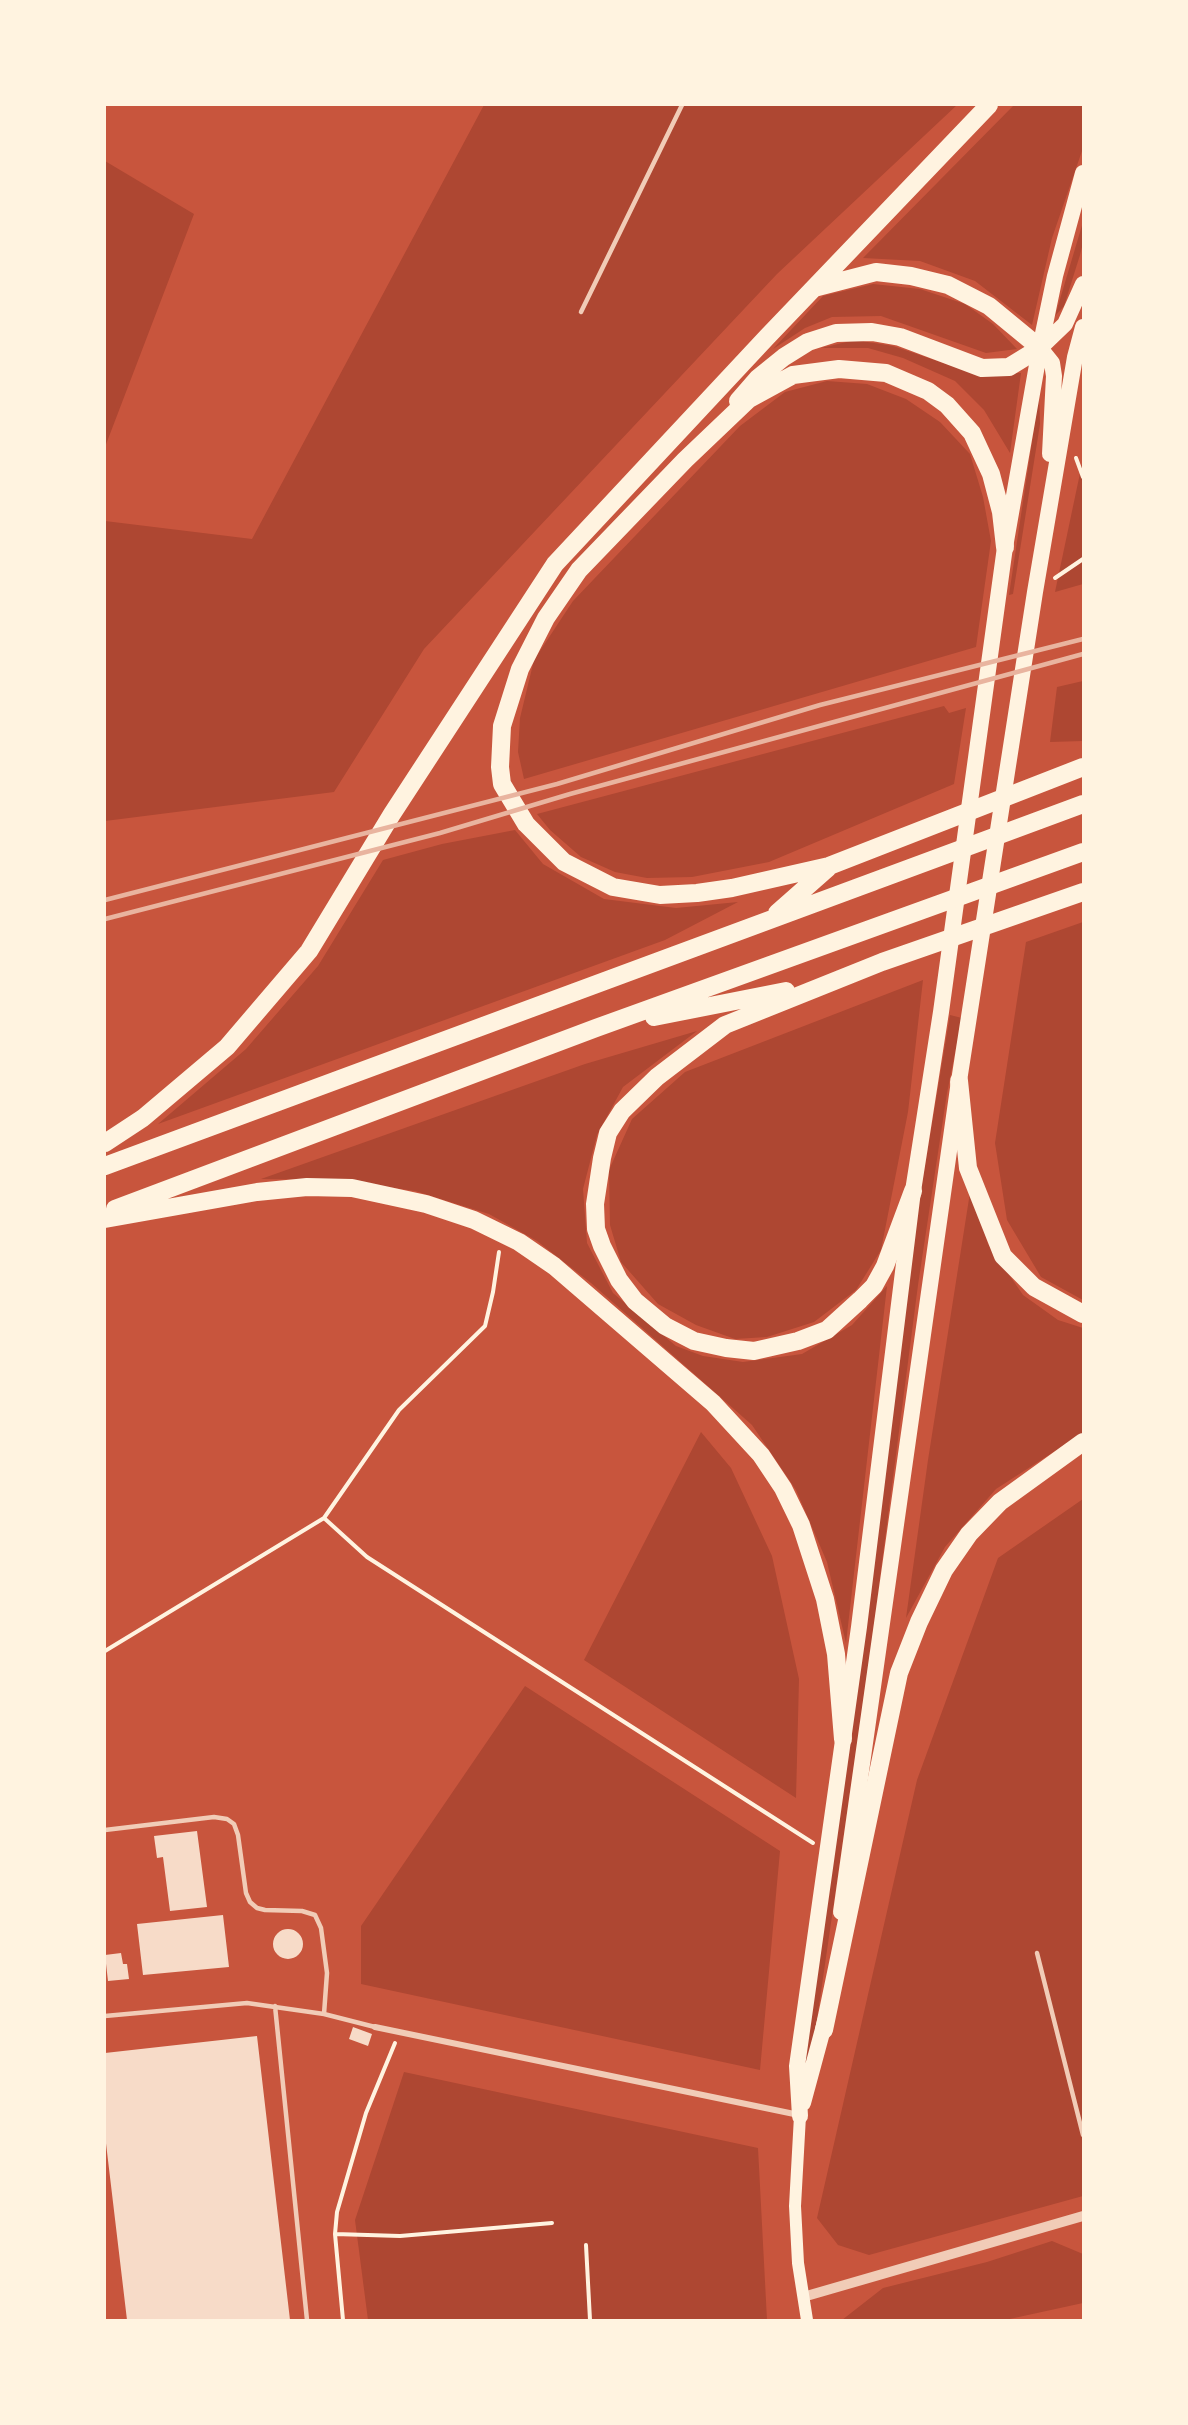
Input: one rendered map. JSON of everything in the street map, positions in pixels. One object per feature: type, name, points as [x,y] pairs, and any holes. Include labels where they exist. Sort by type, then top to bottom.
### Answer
[{"type":"highway","points":[[105,1143],[143,1118],[227,1047],[309,951],[392,814],[555,564],[989,105]]},
{"type":"highway","points":[[800,2115],[797,2066],[859,1627],[913,1191],[941,1012],[1005,547],[1055,276],[1083,173]]},
{"type":"highway","points":[[814,288],[876,272],[911,276],[948,285],[989,306],[1040,348],[1052,363],[1054,376],[1049,508]]},
{"type":"highway","points":[[1083,284],[1065,324],[1040,348],[1009,367],[982,368],[900,338],[872,332],[836,333],[808,342],[784,357],[758,378],[694,450],[579,570],[546,618],[520,669],[502,726],[500,767],[502,784],[526,824],[564,862],[613,887],[660,895],[732,888],[829,866],[1083,767]]},
{"type":"highway","points":[[824,2030],[959,1081],[1035,592],[1075,357],[1083,327]]},
{"type":"highway","points":[[694,450],[749,399],[793,375],[839,369],[886,373],[928,391],[946,405],[972,433],[993,484],[1001,512],[1005,547]]},
{"type":"highway","points":[[105,1166],[1083,804]]},
{"type":"highway","points":[[105,1213],[596,1028],[1083,852]]},
{"type":"highway","points":[[769,920],[829,866]]},
{"type":"highway","points":[[913,1191],[885,1266],[874,1286],[827,1330],[798,1341],[754,1351],[694,1341],[665,1326],[635,1301],[619,1280],[596,1229],[597,1182],[608,1133],[622,1111],[657,1077],[725,1025],[823,984],[1083,892]]},
{"type":"highway","points":[[596,1028],[823,984]]},
{"type":"highway","points":[[959,1081],[968,1168],[1003,1256],[1034,1287],[1083,1314]]},
{"type":"highway","points":[[105,1220],[257,1192],[307,1187],[352,1188],[426,1203],[474,1220],[519,1242],[554,1266],[713,1403],[761,1455],[783,1488],[801,1525],[825,1599],[837,1654],[843,1739]]},
{"type":"highway","points":[[800,2115],[824,2030],[899,1673],[919,1622],[944,1570],[969,1534],[1000,1502],[1083,1442]]},
{"type":"main road","points":[[800,2115],[795,2206],[807,2320]]},
{"type":"street","points":[[375,2027],[800,2115]]},
{"type":"street","points":[[803,2297],[1083,2216]]},
{"type":"lane","points":[[581,312],[682,105]]},
{"type":"lane","points":[[105,1830],[214,1817],[227,1819],[234,1824],[238,1835],[246,1893],[250,1902],[257,1908],[303,1911],[315,1915],[321,1928],[327,1973],[324,2014]]},
{"type":"lane","points":[[1037,1953],[1083,2135]]},
{"type":"lane","points":[[105,2016],[247,2002],[324,2014],[375,2027]]},
{"type":"lane","points":[[275,2006],[307,2320]]},
{"type":"path","points":[[1035,592],[1083,559]]},
{"type":"path","points":[[105,1651],[324,1518],[399,1410],[485,1326],[502,1234]]},
{"type":"path","points":[[324,1518],[367,1557],[827,1852]]},
{"type":"path","points":[[343,2320],[334,2234],[343,2186],[366,2113],[400,2032]]},
{"type":"path","points":[[334,2234],[400,2236],[552,2223]]},
{"type":"path","points":[[586,2245],[590,2320]]},
{"type":"shaded area","points":[[484,105],[957,105],[777,274],[424,649],[334,792],[105,821],[105,521],[252,539]]},
{"type":"shaded area","points":[[1014,105],[1083,105],[1083,148],[1052,238],[1032,325],[975,281],[920,261],[863,258]]},
{"type":"shaded area","points":[[105,161],[194,214],[105,447]]},
{"type":"shaded area","points":[[1083,222],[1083,243],[1080,255],[1064,306],[1055,316]]},
{"type":"shaded area","points":[[873,284],[920,289],[965,304],[993,324],[1017,349],[986,353],[881,316],[832,317],[805,328],[773,349],[823,296]]},
{"type":"shaded area","points":[[855,340],[893,346],[973,373],[1021,373],[1010,453],[984,410],[955,381],[903,358],[868,348],[821,348]]},
{"type":"shaded area","points":[[827,381],[867,384],[906,399],[940,422],[970,454],[983,497],[991,541],[976,647],[524,779],[518,752],[520,718],[534,660],[573,601],[740,426],[785,392]]},
{"type":"shaded area","points":[[1039,395],[1040,424],[1013,594],[1009,595]]},
{"type":"shaded area","points":[[1083,459],[1083,584],[1055,592]]},
{"type":"shaded area","points":[[1083,681],[1083,741],[1050,742],[1057,687]]},
{"type":"shaded area","points":[[944,706],[949,713],[966,708],[954,784],[769,862],[692,877],[647,878],[615,872],[581,857],[550,830],[537,814]]},
{"type":"shaded area","points":[[515,830],[543,864],[604,899],[676,908],[738,902],[665,940],[158,1124],[246,1049],[318,966],[383,860],[442,844]]},
{"type":"shaded area","points":[[1083,922],[1083,1300],[1041,1277],[1007,1220],[995,1143],[1026,942]]},
{"type":"shaded area","points":[[923,980],[908,1112],[881,1250],[856,1290],[814,1322],[767,1337],[735,1339],[696,1325],[658,1304],[621,1262],[610,1225],[609,1170],[632,1119],[685,1072]]},
{"type":"shaded area","points":[[950,1015],[962,1018],[947,1093],[918,1285],[871,1647],[814,2040],[805,2077],[806,2038],[913,1238]]},
{"type":"shaded area","points":[[697,1031],[623,1087],[597,1135],[583,1189],[587,1243],[613,1293],[676,1346],[703,1356],[743,1362],[802,1354],[852,1325],[887,1286],[846,1643],[827,1562],[796,1490],[752,1425],[591,1283],[537,1241],[489,1214],[415,1191],[339,1180],[261,1179],[585,1064]]},
{"type":"shaded area","points":[[971,1186],[988,1244],[1023,1295],[1058,1320],[1083,1328],[1083,1433],[996,1489],[945,1547],[906,1618],[928,1460]]},
{"type":"shaded area","points":[[701,1432],[731,1468],[772,1556],[799,1679],[796,1798],[584,1660]]},
{"type":"shaded area","points":[[1083,1499],[1083,2196],[869,2255],[838,2245],[817,2218],[917,1780],[998,1558]]},
{"type":"shaded area","points":[[525,1686],[780,1851],[760,2070],[361,1984],[361,1926]]},
{"type":"shaded area","points":[[404,2072],[758,2148],[767,2320],[368,2320],[355,2220]]},
{"type":"shaded area","points":[[1052,2241],[1083,2254],[1083,2303],[1005,2320],[842,2320],[883,2288],[987,2262]]},
{"type":"building","points":[[197,1831],[207,1907],[170,1911],[163,1857],[157,1858],[154,1836]]},
{"type":"building","points":[[223,1915],[229,1967],[143,1975],[137,1924]]},
{"type":"building","points":[[288,1929],[299,1933],[303,1944],[299,1955],[288,1959],[277,1955],[273,1944],[277,1933]]},
{"type":"building","points":[[121,1953],[123,1964],[127,1964],[129,1979],[108,1981],[105,1955]]},
{"type":"building","points":[[353,2027],[372,2034],[368,2046],[349,2039]]},
{"type":"building","points":[[257,2036],[290,2320],[127,2320],[105,2135],[105,2053]]},
{"type":"railway","points":[[105,900],[557,784],[820,705],[1083,639]]},
{"type":"railway","points":[[105,919],[440,833],[570,794],[1083,654]]}]
